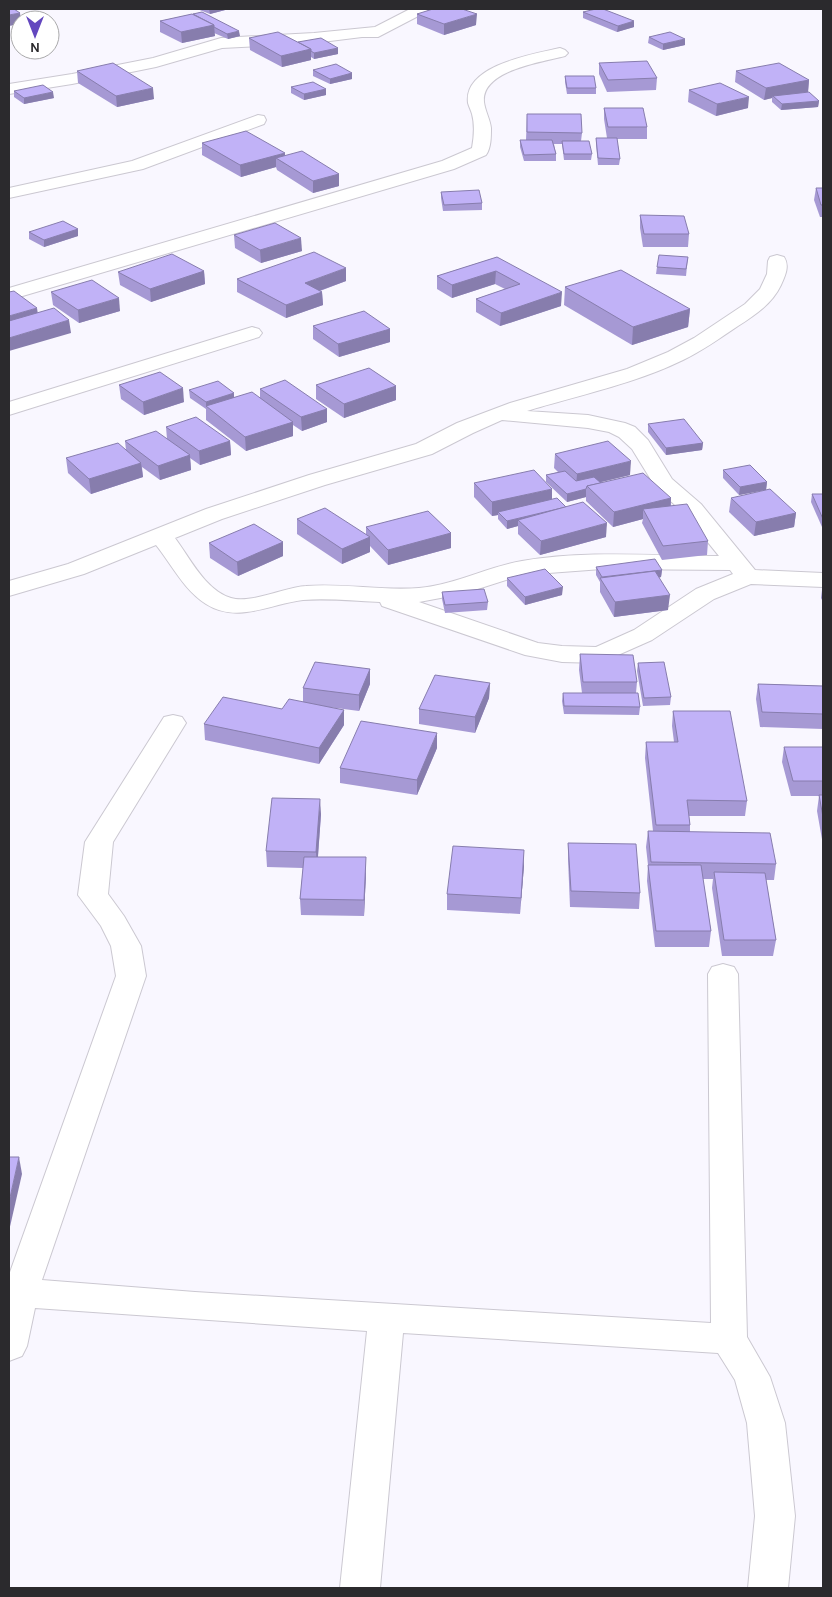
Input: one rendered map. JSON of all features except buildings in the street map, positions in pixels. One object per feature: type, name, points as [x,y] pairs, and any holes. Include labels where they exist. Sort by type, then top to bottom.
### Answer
[{"type":"street","points":[[9,89],[72,79],[156,62],[221,43],[314,38],[378,32],[385,26],[421,9]]},
{"type":"street","points":[[9,294],[463,159],[480,151],[484,134],[476,101],[483,83],[490,76],[510,66],[560,53]]},
{"type":"street","points":[[9,193],[137,165],[258,120]]},
{"type":"street","points":[[9,589],[76,569],[233,508],[317,480],[424,449],[496,415],[634,373],[675,356],[701,342],[752,308],[768,292],[777,274],[777,261]]},
{"type":"street","points":[[9,409],[252,333]]},
{"type":"street","points":[[496,415],[613,426],[626,431],[646,453],[654,470],[670,490],[696,511],[742,570]]},
{"type":"street","points":[[161,536],[176,553],[191,577],[208,595],[225,604],[239,606],[303,593],[421,595],[460,587],[520,568],[618,561],[742,570],[823,580]]},
{"type":"street","points":[[371,594],[534,650],[562,654],[600,654],[643,635],[742,570]]},
{"type":"street","points":[[9,1346],[14,1293],[131,976],[126,946],[114,923],[93,895],[98,842],[173,724]]},
{"type":"street","points":[[723,974],[729,1339],[752,1377],[766,1422],[775,1516],[768,1588]]},
{"type":"street","points":[[14,1293],[729,1339]]},
{"type":"street","points":[[360,1588],[386,1318]]}]
